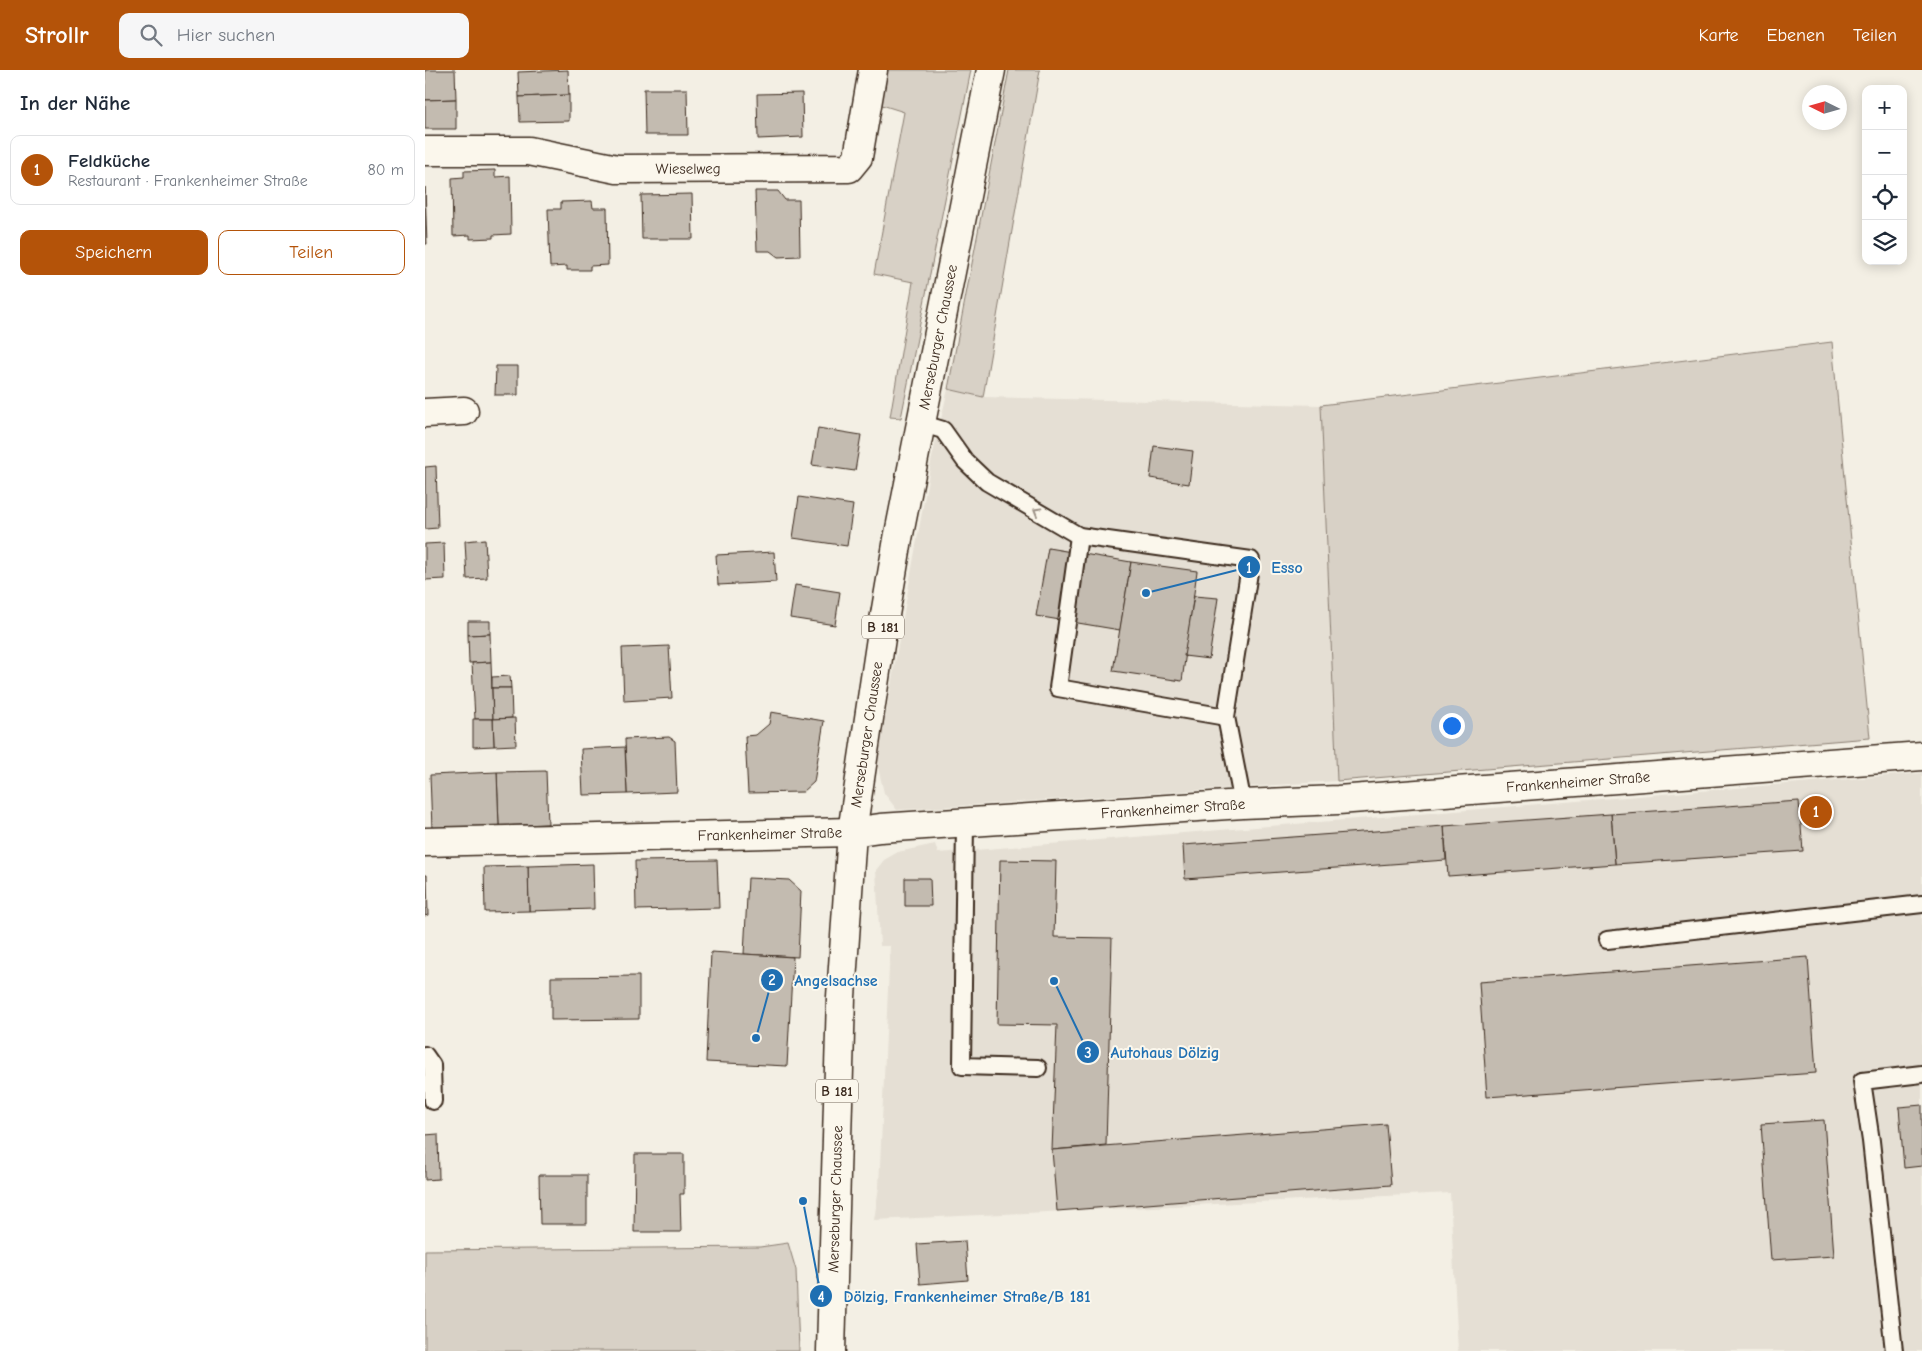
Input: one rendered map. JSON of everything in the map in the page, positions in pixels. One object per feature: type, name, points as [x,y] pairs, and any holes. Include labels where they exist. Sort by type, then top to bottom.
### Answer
[{"type":"street","name":"Wieselweg","points":[[425,151],[529,151],[617,169],[849,168],[858,157],[873,70]]},
{"type":"street","name":"Merseburger Chaussee","points":[[831,1351],[841,997],[853,832],[881,638],[920,423],[991,70]]},
{"type":"street","points":[[425,413],[464,411]]},
{"type":"street","name":"Frankenheimer Straße","points":[[425,842],[853,832],[880,828],[965,822],[1243,804],[1338,800],[1922,756]]},
{"type":"lane","points":[[920,423],[943,430],[965,460],[987,482],[1079,536],[1251,560],[1226,716],[1243,804]]},
{"type":"lane","points":[[1079,536],[1058,688],[1226,716]]},
{"type":"lane","points":[[965,822],[962,1066],[1038,1068]]},
{"type":"lane","points":[[1607,940],[1922,904]]},
{"type":"lane","points":[[425,1055],[431,1064],[433,1101]]},
{"type":"lane","points":[[1894,1351],[1863,1081],[1922,1074]]},
{"type":"shaded area","points":[[880,70],[971,70],[901,418],[890,417],[913,282],[874,274],[904,112],[882,105],[876,95]]},
{"type":"shaded area","points":[[1009,70],[1040,70],[983,397],[948,389]]},
{"type":"shaded area","points":[[1832,342],[1870,738],[1337,781],[1321,405]]},
{"type":"shaded area","points":[[948,389],[983,397],[1321,405],[1337,781],[897,810],[884,793],[877,763],[931,462]]},
{"type":"shaded area","points":[[1922,773],[1922,1351],[1458,1351],[1450,1193],[874,1220],[879,1187],[890,946],[880,946],[876,870],[884,860],[898,852],[935,844],[938,853]]},
{"type":"shaded area","points":[[788,1243],[796,1270],[799,1351],[425,1351],[425,1250],[760,1247]]},
{"type":"building","points":[[425,70],[455,70],[456,99],[425,100]]},
{"type":"building","points":[[568,70],[569,95],[519,97],[518,72]]},
{"type":"building","points":[[644,89],[687,89],[688,135],[645,135]]},
{"type":"building","points":[[802,93],[803,137],[758,139],[757,94]]},
{"type":"building","points":[[569,95],[569,121],[520,122],[519,97]]},
{"type":"building","points":[[456,99],[456,129],[425,129],[425,100]]},
{"type":"building","points":[[495,170],[495,177],[510,176],[511,234],[493,235],[493,238],[470,239],[470,235],[453,236],[452,178],[464,177],[464,171]]},
{"type":"building","points":[[425,187],[427,244],[425,244]]},
{"type":"building","points":[[755,191],[778,191],[785,200],[799,200],[800,256],[778,257],[770,251],[757,251]]},
{"type":"building","points":[[692,194],[693,239],[642,239],[641,195]]},
{"type":"building","points":[[592,201],[593,208],[607,208],[608,265],[590,266],[590,270],[567,270],[567,266],[550,267],[548,209],[561,209],[561,202]]},
{"type":"building","points":[[496,366],[518,366],[518,395],[495,395]]},
{"type":"building","points":[[818,428],[861,435],[855,471],[812,465]]},
{"type":"building","points":[[1154,446],[1193,451],[1189,484],[1150,478]]},
{"type":"building","points":[[436,466],[438,528],[425,529],[425,467]]},
{"type":"building","points":[[799,497],[853,505],[847,546],[793,538]]},
{"type":"building","points":[[485,539],[487,578],[467,579],[465,541]]},
{"type":"building","points":[[444,543],[445,579],[425,580],[425,544]]},
{"type":"building","points":[[1048,548],[1131,562],[1120,630],[1036,616]]},
{"type":"building","points":[[774,552],[776,582],[718,585],[716,555]]},
{"type":"building","points":[[1131,562],[1197,571],[1182,681],[1113,671]]},
{"type":"building","points":[[795,585],[840,592],[835,625],[790,618]]},
{"type":"building","points":[[1194,596],[1218,598],[1209,659],[1184,656]]},
{"type":"building","points":[[468,621],[490,621],[490,634],[468,635]]},
{"type":"building","points":[[490,634],[491,662],[469,663],[468,635]]},
{"type":"building","points":[[669,646],[672,698],[624,701],[622,648]]},
{"type":"building","points":[[491,662],[493,719],[475,719],[472,663]]},
{"type":"building","points":[[510,676],[511,688],[492,688],[492,677]]},
{"type":"building","points":[[492,688],[511,688],[512,718],[493,719]]},
{"type":"building","points":[[771,712],[824,721],[814,782],[803,792],[748,793],[745,736],[756,735],[769,724]]},
{"type":"building","points":[[515,718],[516,745],[494,746],[493,719]]},
{"type":"building","points":[[473,719],[493,719],[494,746],[473,747]]},
{"type":"building","points":[[669,737],[675,741],[677,792],[627,794],[625,739]]},
{"type":"building","points":[[625,747],[627,794],[583,795],[581,749]]},
{"type":"building","points":[[546,771],[548,824],[499,826],[497,772]]},
{"type":"building","points":[[497,772],[499,826],[432,829],[430,775]]},
{"type":"building","points":[[1799,801],[1803,851],[1615,864],[1611,814]]},
{"type":"building","points":[[1611,814],[1615,864],[1448,876],[1444,826]]},
{"type":"building","points":[[1444,826],[1446,860],[1185,879],[1183,845]]},
{"type":"building","points":[[717,860],[719,908],[636,910],[635,861]]},
{"type":"building","points":[[1000,860],[1056,861],[1054,937],[1112,938],[1106,1145],[1052,1150],[1057,1025],[997,1024]]},
{"type":"building","points":[[593,864],[594,909],[529,911],[528,866]]},
{"type":"building","points":[[528,866],[529,911],[485,912],[484,867]]},
{"type":"building","points":[[425,875],[427,875],[428,915],[425,916]]},
{"type":"building","points":[[748,878],[789,880],[801,891],[798,957],[744,954]]},
{"type":"building","points":[[905,878],[930,878],[931,906],[905,906]]},
{"type":"building","points":[[711,952],[793,957],[787,1066],[706,1062]]},
{"type":"building","points":[[1808,957],[1816,1073],[1487,1097],[1479,982]]},
{"type":"building","points":[[639,976],[639,1019],[551,1020],[551,977]]},
{"type":"building","points":[[1922,1105],[1922,1166],[1904,1168],[1899,1107]]},
{"type":"building","points":[[1824,1120],[1834,1256],[1771,1260],[1761,1124]]},
{"type":"building","points":[[1386,1124],[1391,1185],[1057,1211],[1052,1150]]},
{"type":"building","points":[[438,1134],[439,1179],[425,1180],[425,1135]]},
{"type":"building","points":[[635,1154],[684,1154],[684,1194],[680,1194],[681,1232],[634,1232]]},
{"type":"building","points":[[539,1175],[587,1175],[587,1224],[540,1224]]},
{"type":"building","points":[[965,1241],[968,1280],[920,1284],[917,1244]]},
{"type":"place","name":"Esso","points":[[1146,593]]},
{"type":"place","name":"Feldküche","points":[[1816,812]]},
{"type":"place","name":"Autohaus Dölzig","points":[[1054,981]]},
{"type":"place","name":"Angelsachse","points":[[756,1038]]},
{"type":"place","name":"Dölzig, Frankenheimer Straße/B 181","points":[[803,1201]]}]
